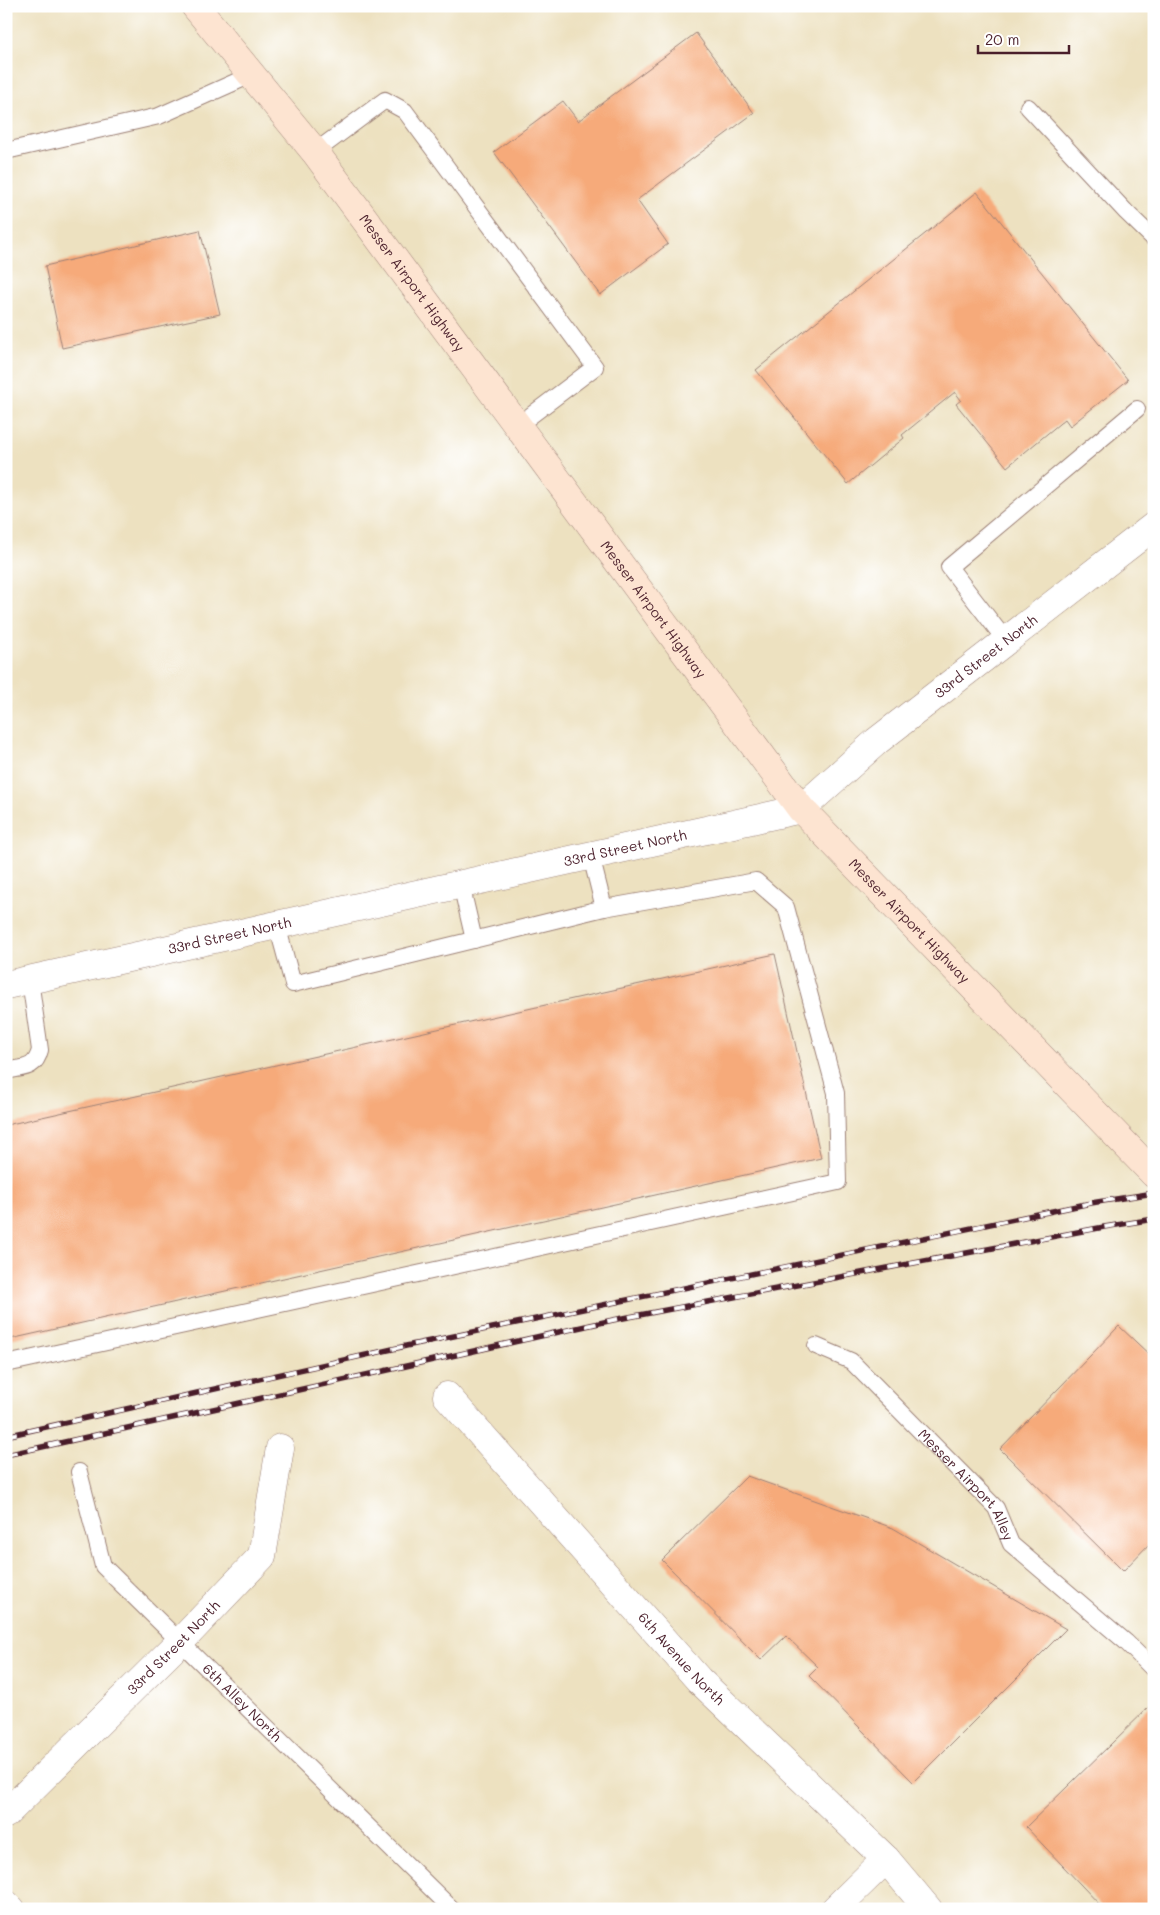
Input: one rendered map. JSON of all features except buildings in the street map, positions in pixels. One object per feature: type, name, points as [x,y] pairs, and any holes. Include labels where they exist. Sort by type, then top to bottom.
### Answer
[{"type":"main road","name":"Messer Airport Highway","points":[[195,6],[315,152],[801,809],[1154,1174]]},
{"type":"street","name":"33rd Street North","points":[[18,982],[801,809],[877,741],[1154,526]]},
{"type":"street","name":"6th Avenue North","points":[[447,1396],[699,1680],[886,1859],[928,1909]]},
{"type":"street","name":"33rd Street North","points":[[6,1814],[181,1641],[262,1556],[280,1448]]},
{"type":"street","points":[[836,1909],[886,1859]]},
{"type":"street","points":[[6,1904],[11,1909]]},
{"type":"lane","points":[[6,151],[159,116],[251,75]]},
{"type":"lane","points":[[315,152],[385,100],[405,111],[595,367],[517,426]]},
{"type":"lane","points":[[1028,107],[1126,212],[1154,239]]},
{"type":"lane","points":[[1006,641],[949,567],[1137,408]]},
{"type":"lane","points":[[592,856],[604,908]]},
{"type":"lane","points":[[6,1364],[838,1182],[836,1094],[786,906],[756,881],[604,908],[293,984],[278,925]]},
{"type":"lane","points":[[461,884],[474,940]]},
{"type":"lane","points":[[6,1071],[32,1065],[38,1059],[40,1050],[18,982]]},
{"type":"lane","name":"Messer Airport Alley","points":[[816,1346],[851,1361],[996,1508],[1011,1544],[1126,1642],[1154,1670]]},
{"type":"lane","name":"6th Alley North","points":[[79,1472],[103,1566],[452,1909]]},
{"type":"railway","points":[[6,1436],[406,1346],[1091,1203],[1154,1193]]},
{"type":"railway","points":[[6,1455],[613,1320],[1154,1219]]}]
